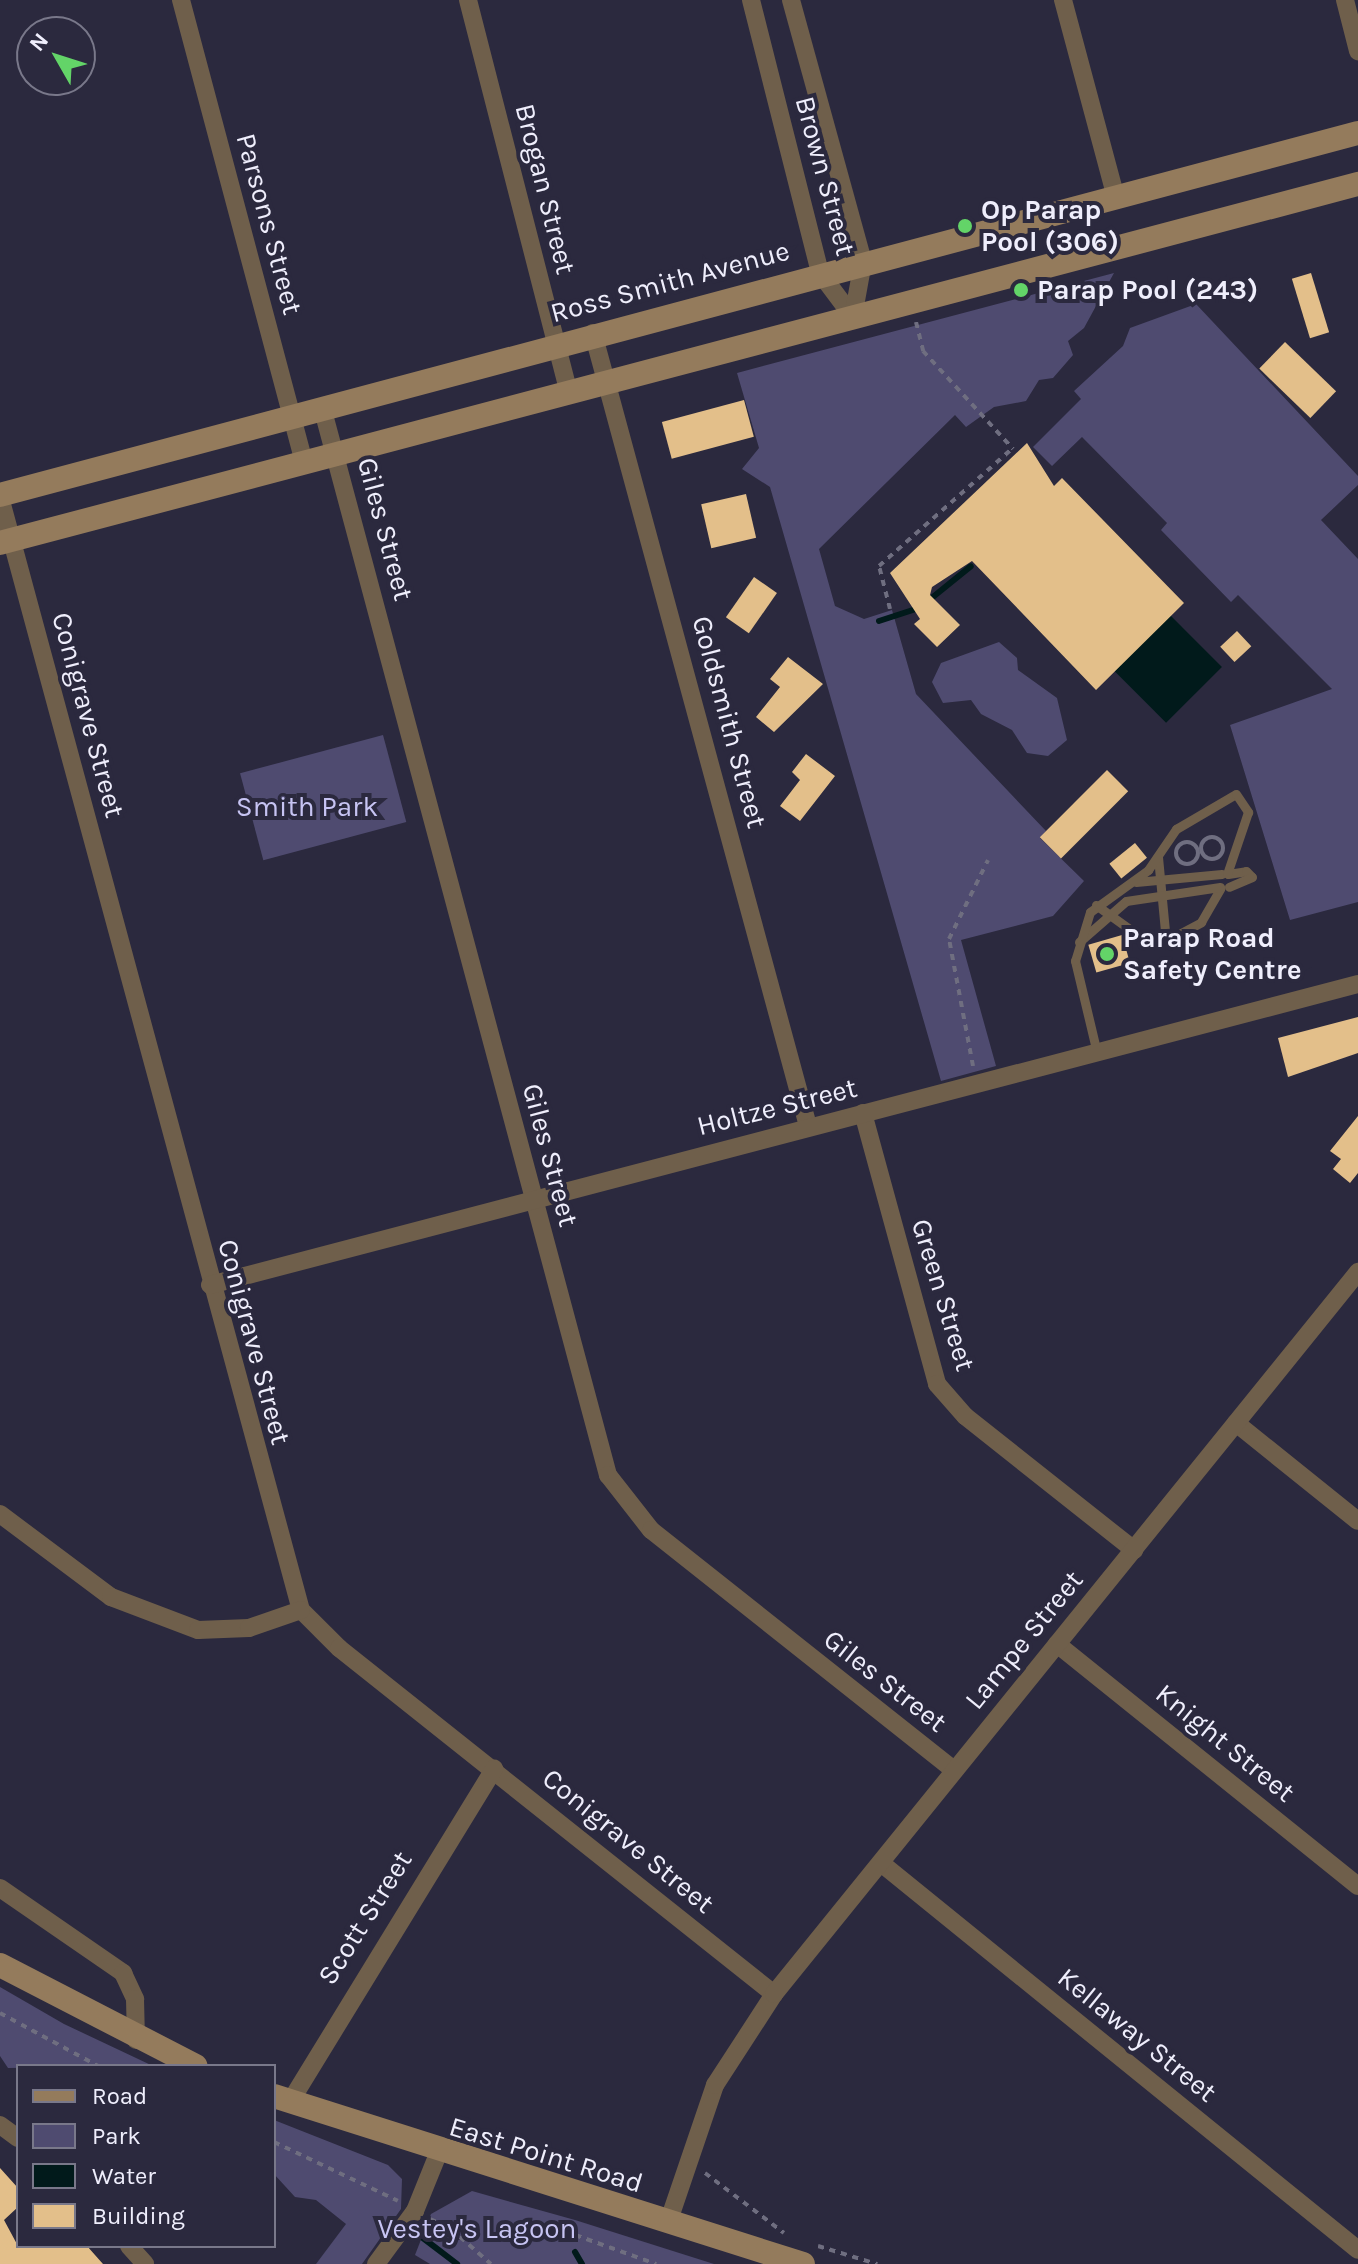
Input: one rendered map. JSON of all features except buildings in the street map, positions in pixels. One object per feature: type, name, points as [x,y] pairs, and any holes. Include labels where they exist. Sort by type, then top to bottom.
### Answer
[{"type":"street","name":"Parsons Street","points":[[181,0],[304,462]]},
{"type":"street","name":"Brogan Street","points":[[468,0],[569,393]]},
{"type":"street","name":"Brown Street","points":[[751,0],[820,273],[853,317]]},
{"type":"street","name":"Brown Street","points":[[791,0],[863,262],[853,317]]},
{"type":"street","points":[[1063,0],[1116,198]]},
{"type":"street","points":[[1345,0],[1358,51]]},
{"type":"street","name":"Ross Smith Avenue","points":[[0,496],[593,333],[1358,133]]},
{"type":"street","points":[[6,541],[1358,184]]},
{"type":"street","name":"Goldsmith Street","points":[[593,333],[808,1126]]},
{"type":"street","name":"Giles Street","points":[[322,407],[600,1451],[627,1507],[954,1770]]},
{"type":"street","name":"Conigrave Street","points":[[0,496],[6,541],[301,1610],[774,1994]]},
{"type":"street","name":"Holtze Street","points":[[210,1285],[1358,984]]},
{"type":"street","name":"Green Street","points":[[863,1113],[937,1384],[965,1416],[1134,1550]]},
{"type":"street","name":"Lampe Street","points":[[668,2223],[715,2085],[774,1994],[1358,1272]]},
{"type":"street","points":[[1236,1423],[1358,1521]]},
{"type":"street","points":[[0,1514],[101,1591],[198,1630],[249,1628],[301,1610]]},
{"type":"street","name":"Knight Street","points":[[1057,1644],[1358,1886]]},
{"type":"street","name":"Scott Street","points":[[282,2099],[494,1769]]},
{"type":"street","name":"Kellaway Street","points":[[881,1863],[1358,2250]]},
{"type":"street","points":[[0,1888],[123,1973],[135,1999],[136,2040]]},
{"type":"street","points":[[0,1965],[136,2040],[191,2064]]},
{"type":"street","name":"East Point Road","points":[[282,2099],[438,2154],[668,2223],[804,2253]]},
{"type":"street","points":[[376,2264],[415,2211],[438,2154]]},
{"type":"street","points":[[131,2248],[145,2264]]},
{"type":"lane","points":[[1096,905],[1142,938],[1166,941],[1201,922],[1223,888],[1225,874],[1249,808],[1236,794],[1176,829],[1158,855],[1125,886],[1096,905],[1079,942],[1075,969],[1097,1053]]},
{"type":"lane","points":[[1158,855],[1176,878]]},
{"type":"lane","points":[[1158,855],[1166,941]]},
{"type":"lane","points":[[1079,942],[1126,901],[1223,888],[1252,877],[1246,871],[1159,879],[1125,886]]},
{"type":"path","points":[[890,609],[879,566],[1014,450],[923,351],[916,322]]},
{"type":"path","points":[[1199,850],[1190,864],[1177,857],[1183,843],[1199,850],[1213,859],[1223,848],[1211,837],[1199,850]]},
{"type":"path","points":[[977,1084],[949,939],[988,860]]},
{"type":"path","points":[[0,2013],[94,2064]]},
{"type":"path","points":[[276,2143],[404,2205]]},
{"type":"path","points":[[687,2169],[704,2173],[790,2237]]},
{"type":"path","points":[[426,2218],[450,2228],[491,2264]]},
{"type":"path","points":[[450,2228],[564,2231],[656,2264]]},
{"type":"path","points":[[804,2253],[877,2264]]},
{"type":"green space","points":[[1114,273],[1084,328],[1068,341],[1073,355],[1053,378],[1039,380],[1026,401],[994,407],[966,427],[955,415],[819,549],[835,606],[864,619],[892,610],[916,694],[1046,831],[1040,838],[1084,881],[1053,916],[961,940],[996,1066],[941,1081],[770,487],[742,469],[759,448],[737,373]]},
{"type":"green space","points":[[1196,304],[1358,476],[1358,485],[1321,520],[1358,559],[1358,902],[1290,920],[1230,725],[1332,689],[1238,595],[1231,602],[1161,530],[1167,523],[1082,437],[1052,466],[1033,447],[1081,399],[1074,391],[1123,346],[1130,328]]},
{"type":"green space","points":[[999,642],[1017,658],[1018,670],[1057,698],[1067,740],[1048,756],[1027,753],[1012,730],[981,714],[971,700],[943,703],[932,682],[941,663]]},
{"type":"green space","name":"Smith Park","points":[[383,735],[406,822],[263,860],[240,773]]},
{"type":"green space","points":[[0,1987],[64,2024],[149,2064],[16,2064],[16,2068],[8,2068],[0,2056]]},
{"type":"green space","points":[[276,2121],[388,2165],[402,2179],[401,2209],[362,2264],[316,2264],[346,2224],[316,2200],[295,2197],[276,2176]]},
{"type":"green space","name":"Vestey's Lagoon","points":[[472,2191],[714,2264],[430,2264],[415,2255],[431,2214]]},
{"type":"water","points":[[1106,551],[1222,667],[1166,723],[1050,607]]},
{"type":"waterway","points":[[928,601],[971,566]]},
{"type":"waterway","points":[[879,621],[919,608]]},
{"type":"waterway","points":[[419,2235],[457,2264]]},
{"type":"waterway","points":[[575,2252],[582,2264]]},
{"type":"place","name":"Op Parap Pool (306)","points":[[965,226]]},
{"type":"place","name":"Parap Pool (243)","points":[[1021,290]]},
{"type":"place","name":"Parap Road Safety Centre","points":[[1107,954]]}]
